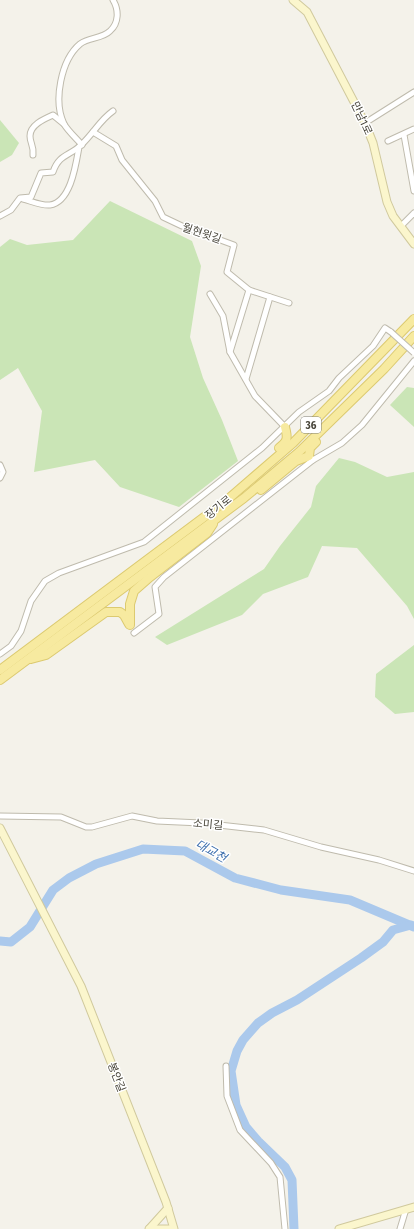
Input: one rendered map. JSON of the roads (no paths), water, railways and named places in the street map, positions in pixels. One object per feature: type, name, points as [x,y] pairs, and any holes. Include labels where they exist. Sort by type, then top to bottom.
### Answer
[{"type":"main road","name":"장기로","points":[[0,670],[200,522],[227,500],[293,443],[414,319]]},
{"type":"main road","name":"장기로","points":[[0,680],[244,498],[298,452],[384,369],[414,336]]},
{"type":"main road","points":[[244,498],[258,493],[296,461],[311,458],[310,448],[379,380],[384,369]]},
{"type":"main road","points":[[284,427],[292,432],[296,432],[313,416],[324,412]]},
{"type":"main road","points":[[249,480],[250,472],[286,442],[288,437],[284,427]]},
{"type":"main road","points":[[28,659],[46,655],[106,612],[120,612],[124,615],[130,625],[130,604],[134,591],[207,533],[216,518]]},
{"type":"street","points":[[64,124],[60,99],[62,72],[72,52],[79,45],[90,38],[103,35],[113,28],[118,13],[113,0]]},
{"type":"street","name":"만남1로","points":[[293,0],[307,12],[365,123],[373,143],[387,202],[393,216],[414,244]]},
{"type":"street","points":[[365,123],[412,93],[414,100]]},
{"type":"street","points":[[0,216],[11,210],[20,198],[31,197],[41,173],[53,172],[59,160],[81,146],[105,116],[113,111]]},
{"type":"street","points":[[33,155],[34,146],[30,138],[30,134],[35,125],[52,115],[64,124],[81,146]]},
{"type":"street","points":[[388,141],[404,135],[414,129]]},
{"type":"street","name":"월현윗길","points":[[93,132],[116,146],[122,160],[155,201],[163,217],[182,226],[234,245],[227,272],[249,290]]},
{"type":"street","points":[[404,135],[414,191]]},
{"type":"street","points":[[20,198],[50,205],[62,200],[69,188],[81,146]]},
{"type":"street","points":[[401,226],[414,213]]},
{"type":"street","points":[[230,352],[249,290],[289,303]]},
{"type":"street","points":[[210,294],[223,316],[230,352],[256,396],[284,427]]},
{"type":"street","points":[[246,380],[270,297]]},
{"type":"street","points":[[0,654],[11,646],[21,631],[31,601],[45,581],[59,573],[144,542],[262,448],[299,412],[329,391],[339,378],[373,346],[385,328],[414,353]]},
{"type":"street","points":[[134,633],[160,614],[155,587],[164,577],[311,458],[342,443],[362,425],[414,362]]},
{"type":"street","points":[[0,465],[3,472],[0,478]]},
{"type":"street","name":"소미길","points":[[0,816],[61,817],[86,827],[92,827],[132,816],[157,821],[201,823],[264,830],[321,847],[379,860],[414,871]]},
{"type":"street","name":"봉안길","points":[[0,828],[52,928],[86,1000],[168,1208],[172,1229]]},
{"type":"street","points":[[226,1066],[226,1096],[240,1130],[272,1163],[280,1177],[285,1229]]},
{"type":"street","points":[[339,1229],[414,1207]]},
{"type":"street","points":[[149,1229],[168,1208]]},
{"type":"street","points":[[400,1229],[406,1209]]},
{"type":"street","points":[[149,1229],[172,1229]]},
{"type":"waterway","name":"대교천","points":[[0,941],[11,942],[30,927],[53,890],[69,878],[96,864],[143,849],[185,851],[235,878],[281,890],[350,900],[414,927]]},
{"type":"waterway","points":[[294,1229],[292,1180],[285,1167],[246,1127],[236,1105],[231,1071],[237,1051],[243,1040],[258,1023],[272,1013],[297,1000],[361,958],[383,942],[393,930],[411,925]]}]
